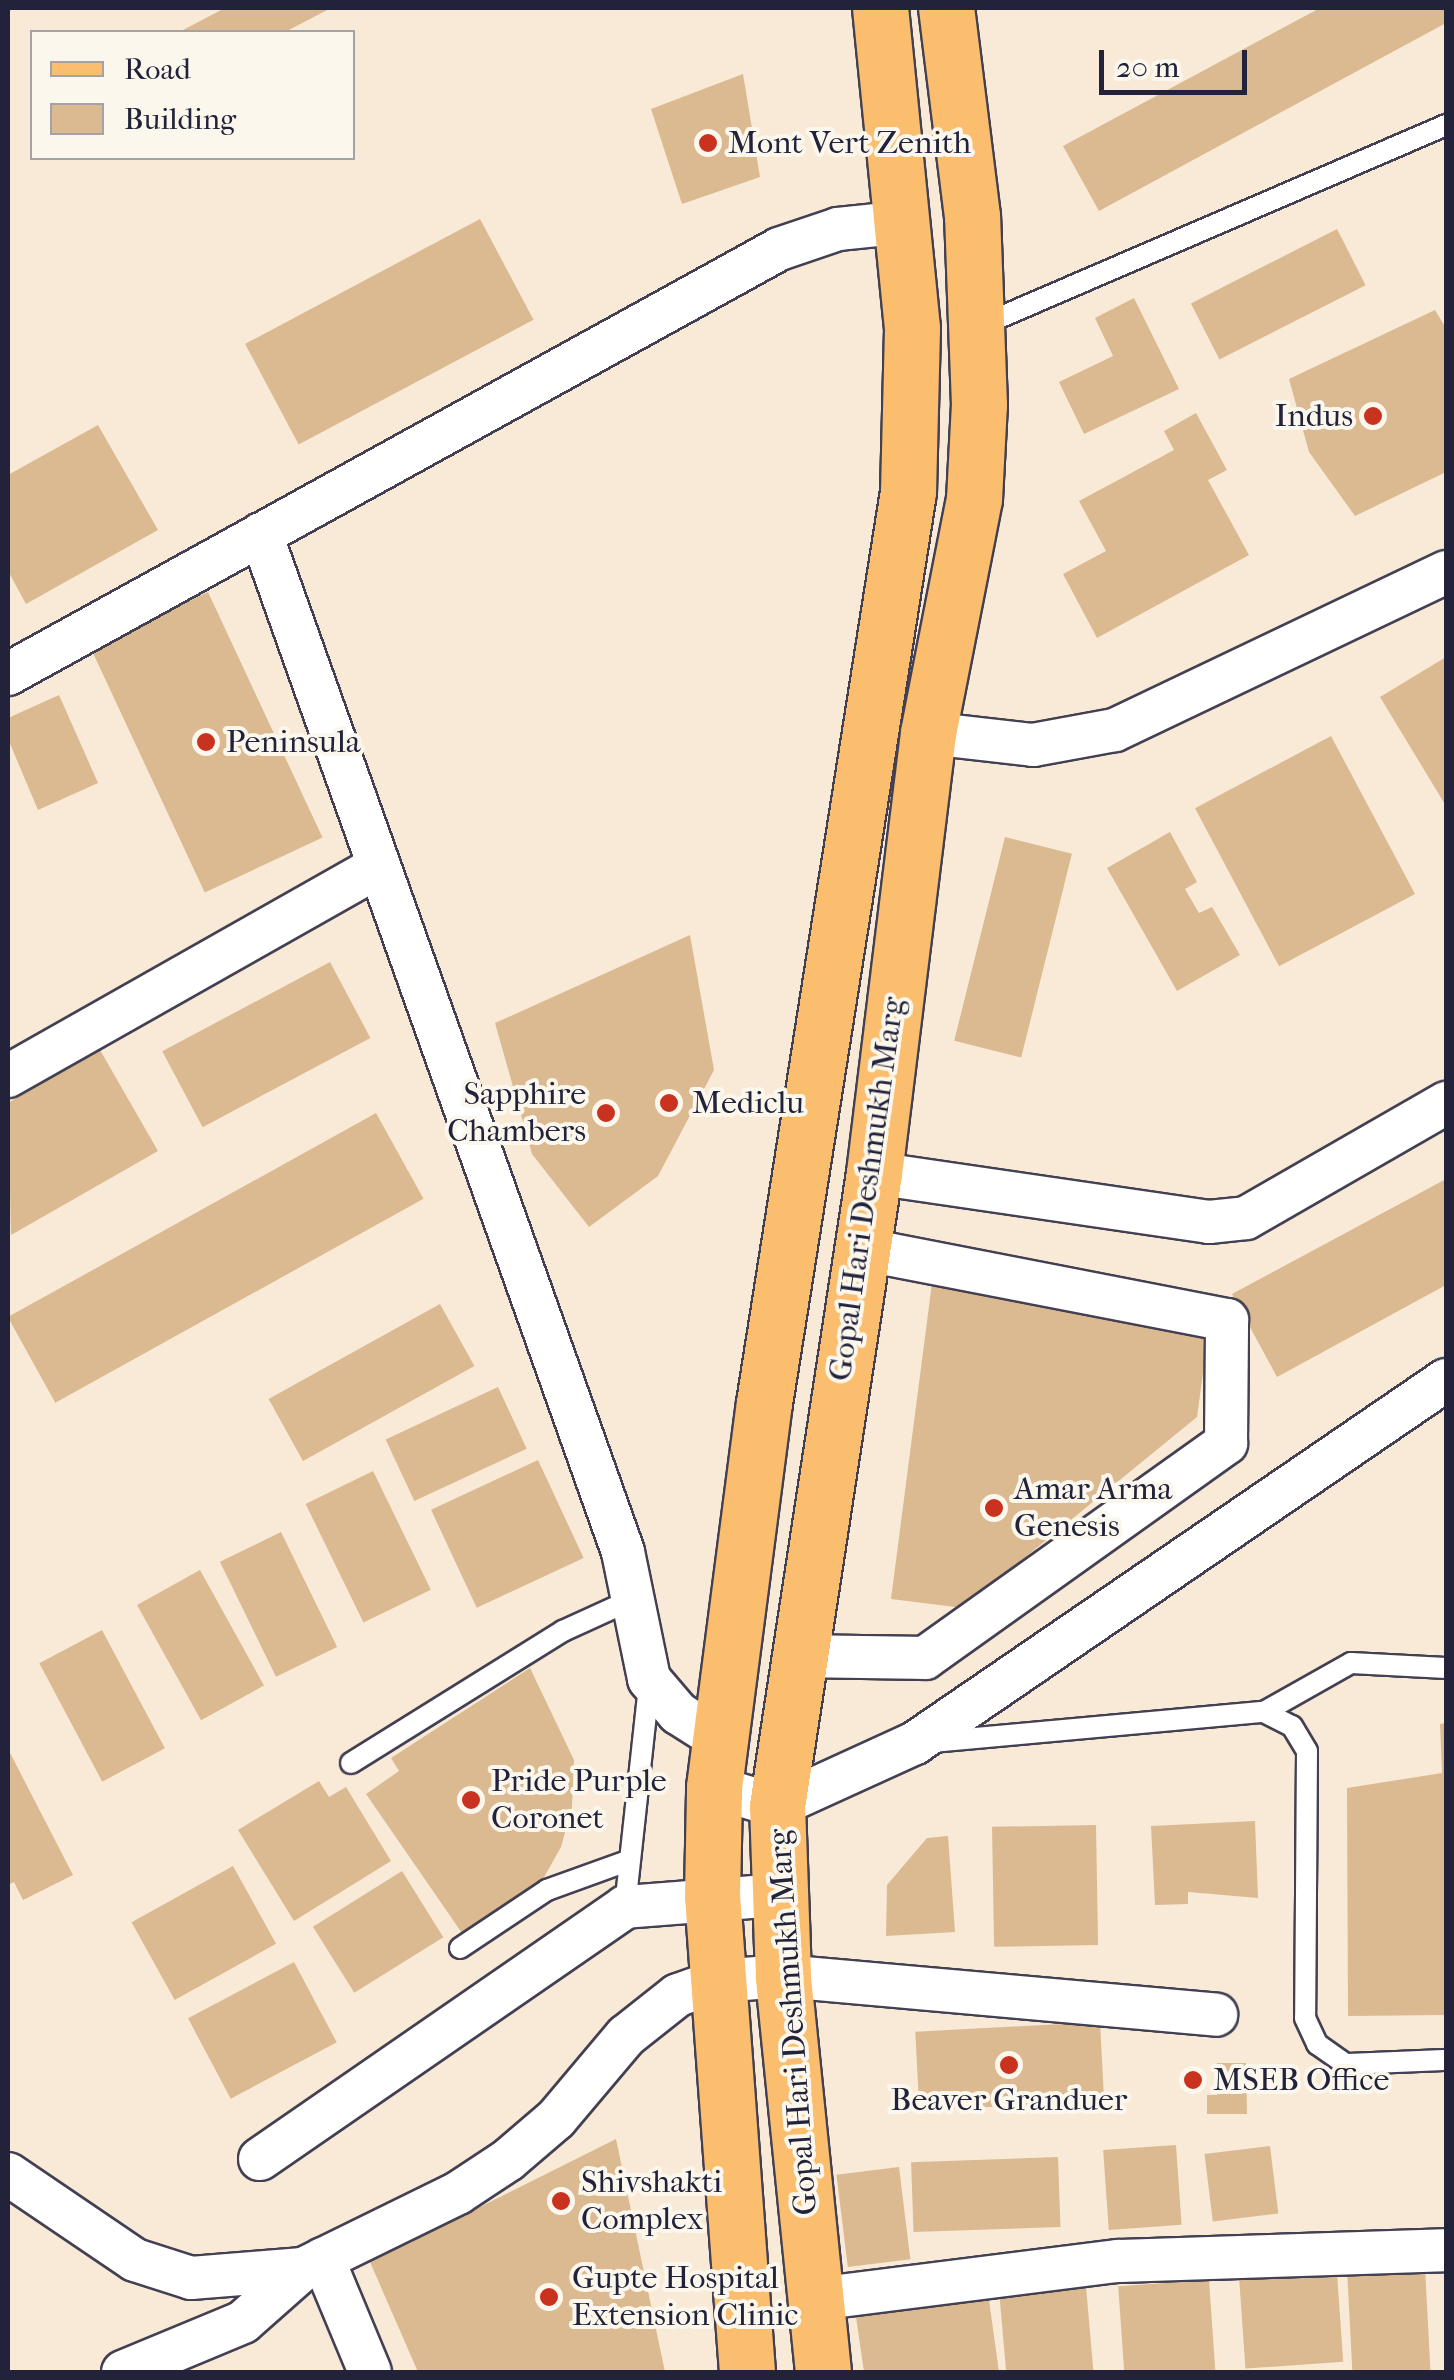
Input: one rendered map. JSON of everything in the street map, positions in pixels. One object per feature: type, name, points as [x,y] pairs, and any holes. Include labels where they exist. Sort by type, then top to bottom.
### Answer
[{"type":"main road","name":"Gopal Hari Deshmukh Marg","points":[[747,2372],[712,1896],[716,1763],[764,1403],[908,492],[913,403],[906,222],[880,8]]},
{"type":"main road","name":"Gopal Hari Deshmukh Marg","points":[[823,2372],[784,1976],[777,1806],[874,1174],[928,734],[974,499],[978,327],[972,216],[946,8]]},
{"type":"street","points":[[8,674],[778,249],[838,229],[906,222]]},
{"type":"street","points":[[261,534],[623,1552],[649,1679],[716,1763],[777,1806],[915,1744],[1446,1380]]},
{"type":"street","points":[[928,734],[1032,745],[1115,730],[1446,572]]},
{"type":"street","points":[[8,1076],[379,866]]},
{"type":"street","points":[[874,1174],[1209,1222],[1246,1218],[1446,1103]]},
{"type":"street","points":[[800,1656],[925,1658],[1226,1442],[1227,1320],[861,1249]]},
{"type":"street","points":[[260,2160],[626,1907],[712,1896],[778,1896]]},
{"type":"street","points":[[123,2372],[242,2322],[313,2264],[458,2193],[508,2160],[556,2119],[626,2036],[678,1995],[718,1981],[784,1976],[1216,2015]]},
{"type":"street","points":[[8,2174],[135,2260],[191,2278],[313,2264]]},
{"type":"street","points":[[816,2299],[1118,2261],[1446,2250]]},
{"type":"street","points":[[313,2264],[370,2372]]},
{"type":"lane","points":[[978,327],[1446,125]]},
{"type":"lane","points":[[351,1763],[563,1631],[633,1599]]},
{"type":"lane","points":[[915,1744],[1264,1712],[1351,1663],[1446,1668]]},
{"type":"lane","points":[[626,1907],[649,1679]]},
{"type":"lane","points":[[1264,1712],[1292,1726],[1308,1752],[1305,2018],[1317,2044],[1346,2064],[1446,2060]]},
{"type":"lane","points":[[460,1948],[547,1890],[630,1860]]},
{"type":"building","points":[[225,8],[331,8],[289,30],[183,30]]},
{"type":"building","points":[[1320,8],[1446,8],[1446,23],[1099,211],[1063,146]]},
{"type":"building","name":"Mont Vert Zenith","points":[[743,74],[760,177],[682,204],[651,109]]},
{"type":"building","points":[[480,219],[534,320],[299,445],[245,344]]},
{"type":"building","points":[[1337,229],[1366,285],[1219,360],[1191,303]]},
{"type":"building","points":[[1134,298],[1179,389],[1084,434],[1059,382],[1113,356],[1095,318]]},
{"type":"building","name":"Indus","points":[[1435,310],[1446,328],[1446,472],[1355,516],[1309,452],[1289,379]]},
{"type":"building","points":[[1196,413],[1227,470],[1208,480],[1249,555],[1097,638],[1063,574],[1106,551],[1079,501],[1174,450],[1164,431]]},
{"type":"building","points":[[98,425],[158,530],[26,604],[8,571],[8,475]]},
{"type":"building","name":"Peninsula","points":[[208,592],[323,838],[205,893],[90,647]]},
{"type":"building","points":[[1446,657],[1446,806],[1380,697]]},
{"type":"building","points":[[59,695],[98,783],[38,810],[8,739],[8,718]]},
{"type":"building","points":[[1331,736],[1415,894],[1279,966],[1195,808]]},
{"type":"building","points":[[1170,832],[1197,882],[1185,889],[1199,913],[1212,907],[1240,955],[1177,991],[1107,868]]},
{"type":"building","points":[[1005,837],[1072,854],[1021,1057],[954,1041]]},
{"type":"building","name":"Sapphire Chambers","points":[[690,935],[714,1070],[658,1176],[589,1227],[532,1154],[495,1023]]},
{"type":"building","points":[[330,962],[370,1038],[203,1127],[162,1051]]},
{"type":"building","points":[[100,1050],[158,1151],[11,1235],[8,1103]]},
{"type":"building","points":[[376,1113],[424,1199],[55,1403],[8,1317]]},
{"type":"building","points":[[1446,1179],[1446,1285],[1277,1377],[1232,1294]]},
{"type":"building","name":"Amar Arma Genesis","points":[[932,1283],[1210,1321],[1197,1417],[963,1608],[891,1599]]},
{"type":"building","points":[[440,1304],[474,1366],[303,1461],[269,1399]]},
{"type":"building","points":[[498,1387],[527,1449],[414,1501],[386,1439]]},
{"type":"building","points":[[538,1460],[584,1558],[477,1608],[431,1510]]},
{"type":"building","points":[[373,1471],[431,1590],[363,1623],[306,1504]]},
{"type":"building","points":[[281,1532],[337,1647],[276,1677],[220,1562]]},
{"type":"building","points":[[200,1570],[264,1685],[201,1720],[137,1605]]},
{"type":"building","points":[[102,1630],[165,1748],[102,1782],[39,1663]]},
{"type":"building","name":"Pride Purple Coronet","points":[[530,1668],[574,1760],[572,1807],[561,1847],[543,1879],[464,1936],[366,1794],[399,1771],[391,1758]]},
{"type":"building","points":[[1446,1723],[1446,2015],[1348,2016],[1347,1788],[1442,1773],[1440,1724]]},
{"type":"building","points":[[8,1749],[73,1875],[23,1900],[14,1882],[8,1885]]},
{"type":"building","points":[[319,1781],[329,1797],[346,1787],[391,1861],[294,1921],[238,1830]]},
{"type":"building","points":[[1255,1821],[1258,1898],[1188,1892],[1188,1904],[1155,1905],[1151,1826]]},
{"type":"building","points":[[1096,1825],[1098,1945],[994,1947],[992,1827]]},
{"type":"building","points":[[948,1836],[955,1932],[886,1936],[887,1885],[927,1838]]},
{"type":"building","points":[[233,1866],[276,1944],[175,2000],[132,1922]]},
{"type":"building","points":[[402,1871],[443,1937],[354,1993],[313,1927]]},
{"type":"building","points":[[294,1962],[337,2042],[231,2099],[188,2018]]},
{"type":"building","name":"Beaver Granduer","points":[[1100,2022],[1104,2101],[919,2111],[915,2032]]},
{"type":"building","points":[[1217,2063],[1246,2063],[1247,2114],[1207,2114],[1207,2095],[1217,2095]]},
{"type":"building","name":"Shivshakti Complex","points":[[616,2139],[665,2372],[418,2372],[370,2262]]},
{"type":"building","points":[[1176,2145],[1182,2225],[1109,2230],[1103,2150]]},
{"type":"building","points":[[1270,2146],[1278,2213],[1213,2222],[1204,2154]]},
{"type":"building","points":[[1058,2157],[1060,2227],[914,2232],[911,2162]]},
{"type":"building","points":[[899,2167],[910,2259],[848,2267],[836,2175]]},
{"type":"building","points":[[1425,2267],[1430,2371],[1352,2372],[1347,2271]]},
{"type":"building","points":[[1337,2273],[1343,2362],[1245,2369],[1239,2280]]},
{"type":"building","points":[[1085,2275],[1093,2372],[1006,2372],[998,2283]]},
{"type":"building","points":[[1209,2280],[1215,2372],[1124,2372],[1118,2286]]},
{"type":"building","points":[[988,2293],[999,2372],[864,2372],[855,2310]]},
{"type":"place","name":"Mont Vert Zenith","points":[[708,143]]},
{"type":"place","name":"Indus","points":[[1373,416]]},
{"type":"place","name":"Peninsula","points":[[206,742]]},
{"type":"place","name":"Mediclu","points":[[669,1103]]},
{"type":"place","name":"Sapphire Chambers","points":[[606,1113]]},
{"type":"place","name":"Amar Arma Genesis","points":[[994,1508]]},
{"type":"place","name":"Pride Purple Coronet","points":[[471,1800]]},
{"type":"place","name":"Beaver Granduer","points":[[1009,2065]]},
{"type":"place","name":"MSEB Office","points":[[1193,2080]]},
{"type":"place","name":"Shivshakti Complex","points":[[561,2201]]},
{"type":"place","name":"Gupte Hospital Extension Clinic","points":[[549,2297]]}]
